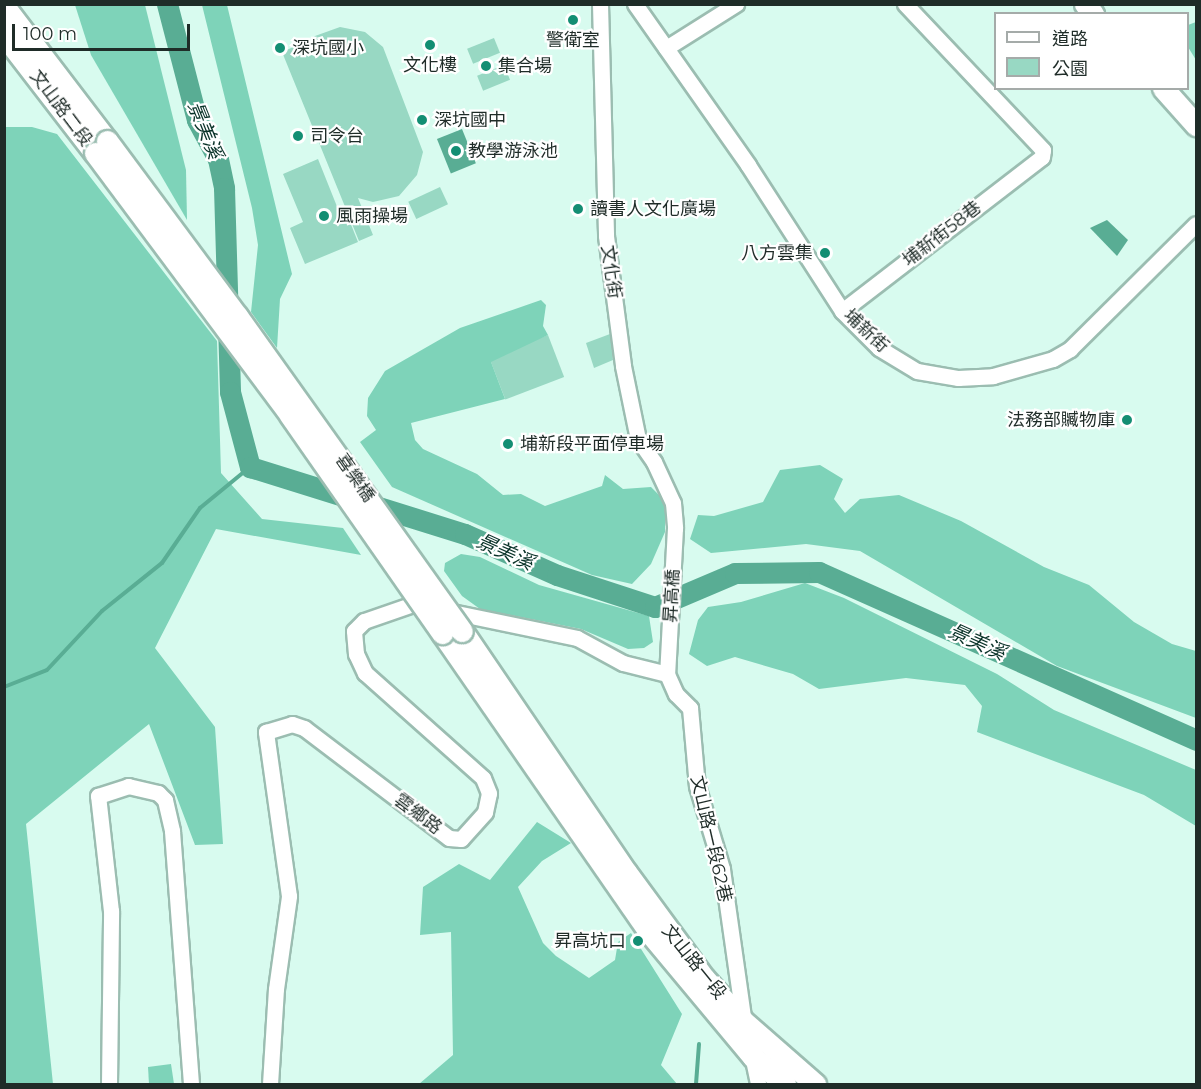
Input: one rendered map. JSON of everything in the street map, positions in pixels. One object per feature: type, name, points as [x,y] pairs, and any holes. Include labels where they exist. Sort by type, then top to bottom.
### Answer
[{"type":"main road","name":"文山路二段","points":[[4,6],[101,147]]},
{"type":"main road","name":"文山路二段","points":[[4,35],[101,147]]},
{"type":"main road","points":[[1165,90],[1197,125]]},
{"type":"main road","name":"喜樂橋","points":[[101,147],[290,416],[585,827]]},
{"type":"main road","name":"文山路一段","points":[[585,827],[705,978],[743,1021],[815,1084]]},
{"type":"main road","name":"文山路一段","points":[[585,827],[692,988],[753,1057],[785,1084]]},
{"type":"street","name":"文化街","points":[[600,4],[606,236],[623,366],[636,432],[673,503],[675,528]]},
{"type":"street","name":"埔新街","points":[[635,4],[842,311],[879,348],[916,371],[958,378],[993,376],[1040,364],[1070,349],[1197,224]]},
{"type":"street","points":[[666,48],[736,4]]},
{"type":"street","name":"埔新街58巷","points":[[842,311],[1042,157],[1043,150],[905,4]]},
{"type":"street","name":"昇高橋","points":[[668,668],[675,528]]},
{"type":"street","name":"雲鄉路","points":[[270,1084],[276,989],[289,896],[266,732],[292,724],[304,728],[449,838],[461,839],[485,812],[489,793],[483,778],[365,673],[356,654],[354,631],[364,621],[413,604],[577,638],[623,663],[668,668]]},
{"type":"street","name":"文山路一段62巷","points":[[668,668],[676,694],[690,708],[697,786],[722,869],[743,1021],[758,1084]]},
{"type":"street","points":[[109,1084],[111,911],[98,796],[128,786],[152,791],[165,800],[172,831],[191,1084]]},
{"type":"green space","points":[[340,27],[365,32],[383,47],[423,152],[417,175],[399,196],[373,202],[358,198],[373,235],[359,241],[282,52],[298,45],[301,53],[315,36]]},
{"type":"green space","points":[[494,38],[500,53],[473,64],[467,49]]},
{"type":"green space","points":[[504,65],[510,80],[483,91],[477,76]]},
{"type":"green space","name":"風雨操場","points":[[318,159],[338,209],[344,207],[358,242],[305,264],[290,228],[303,222],[283,174]]},
{"type":"green space","points":[[440,187],[448,204],[416,219],[408,202]]},
{"type":"green space","points":[[610,334],[613,360],[594,368],[586,343]]},
{"type":"green space","points":[[548,335],[564,377],[505,400],[489,358]]},
{"type":"shaded area","points":[[75,5],[145,5],[186,170],[187,220],[91,55]]},
{"type":"shaded area","points":[[202,5],[227,5],[292,274],[280,299],[277,348],[251,312],[258,245],[252,208]]},
{"type":"shaded area","points":[[1196,22],[1196,60],[1189,49],[1189,25]]},
{"type":"shaded area","points":[[4,127],[32,127],[57,134],[217,341],[221,473],[262,519],[343,528],[361,555],[216,529],[155,648],[215,727],[223,844],[195,845],[149,724],[26,824],[53,1084],[5,1084]]},
{"type":"shaded area","name":"教學游泳池","points":[[462,129],[476,163],[451,173],[437,139]]},
{"type":"shaded area","points":[[1107,220],[1128,240],[1117,256],[1090,228]]},
{"type":"shaded area","points":[[541,300],[546,305],[543,326],[548,335],[491,362],[505,399],[411,423],[415,440],[423,449],[477,474],[503,495],[521,494],[545,506],[602,486],[605,475],[623,489],[651,487],[665,501],[665,532],[651,564],[632,584],[592,575],[392,487],[360,442],[376,430],[367,416],[368,398],[385,371],[460,328]]},
{"type":"shaded area","points":[[820,465],[843,479],[834,499],[845,513],[860,499],[899,495],[961,521],[1044,567],[1089,585],[1134,622],[1172,644],[1196,651],[1196,718],[1057,666],[860,551],[806,544],[711,553],[690,539],[698,515],[714,516],[763,502],[780,470]]},
{"type":"shaded area","points":[[461,554],[480,557],[539,585],[649,616],[653,642],[644,648],[628,649],[581,629],[480,609],[462,596],[444,571],[445,563]]},
{"type":"shaded area","points":[[805,583],[844,598],[997,674],[1054,710],[1196,770],[1196,826],[1144,795],[977,732],[982,706],[965,685],[906,678],[819,689],[793,674],[735,657],[707,666],[689,654],[698,620],[708,607],[741,602]]},
{"type":"shaded area","points":[[537,822],[571,843],[542,861],[518,887],[543,943],[556,956],[589,978],[615,960],[618,942],[631,933],[682,1014],[661,1065],[677,1084],[419,1084],[453,1055],[451,932],[420,935],[423,887],[459,864],[490,880]]},
{"type":"shaded area","points":[[171,1064],[174,1084],[149,1084],[148,1067]]},
{"type":"waterway","name":"景美溪","points":[[167,4],[197,120],[218,159],[224,188],[230,392],[250,467],[465,534],[557,575],[655,607],[735,573],[819,572],[1196,740]]},
{"type":"waterway","points":[[4,687],[47,670],[102,611],[162,563],[200,508],[250,467]]},
{"type":"waterway","points":[[696,1084],[699,1044]]},
{"type":"place","name":"警衛室","points":[[573,20]]},
{"type":"place","name":"文化樓","points":[[430,45]]},
{"type":"place","name":"深坑國小","points":[[280,48]]},
{"type":"place","name":"集合場","points":[[486,66]]},
{"type":"place","name":"深坑國中","points":[[422,120]]},
{"type":"place","name":"司令台","points":[[298,136]]},
{"type":"place","name":"教學游泳池","points":[[456,151]]},
{"type":"place","name":"讀書人文化廣場","points":[[578,209]]},
{"type":"place","name":"風雨操場","points":[[324,216]]},
{"type":"place","name":"八方雲集","points":[[825,253]]},
{"type":"place","name":"法務部贓物庫","points":[[1127,420]]},
{"type":"place","name":"埔新段平面停車場","points":[[508,444]]},
{"type":"place","name":"昇高坑口","points":[[638,941]]}]
